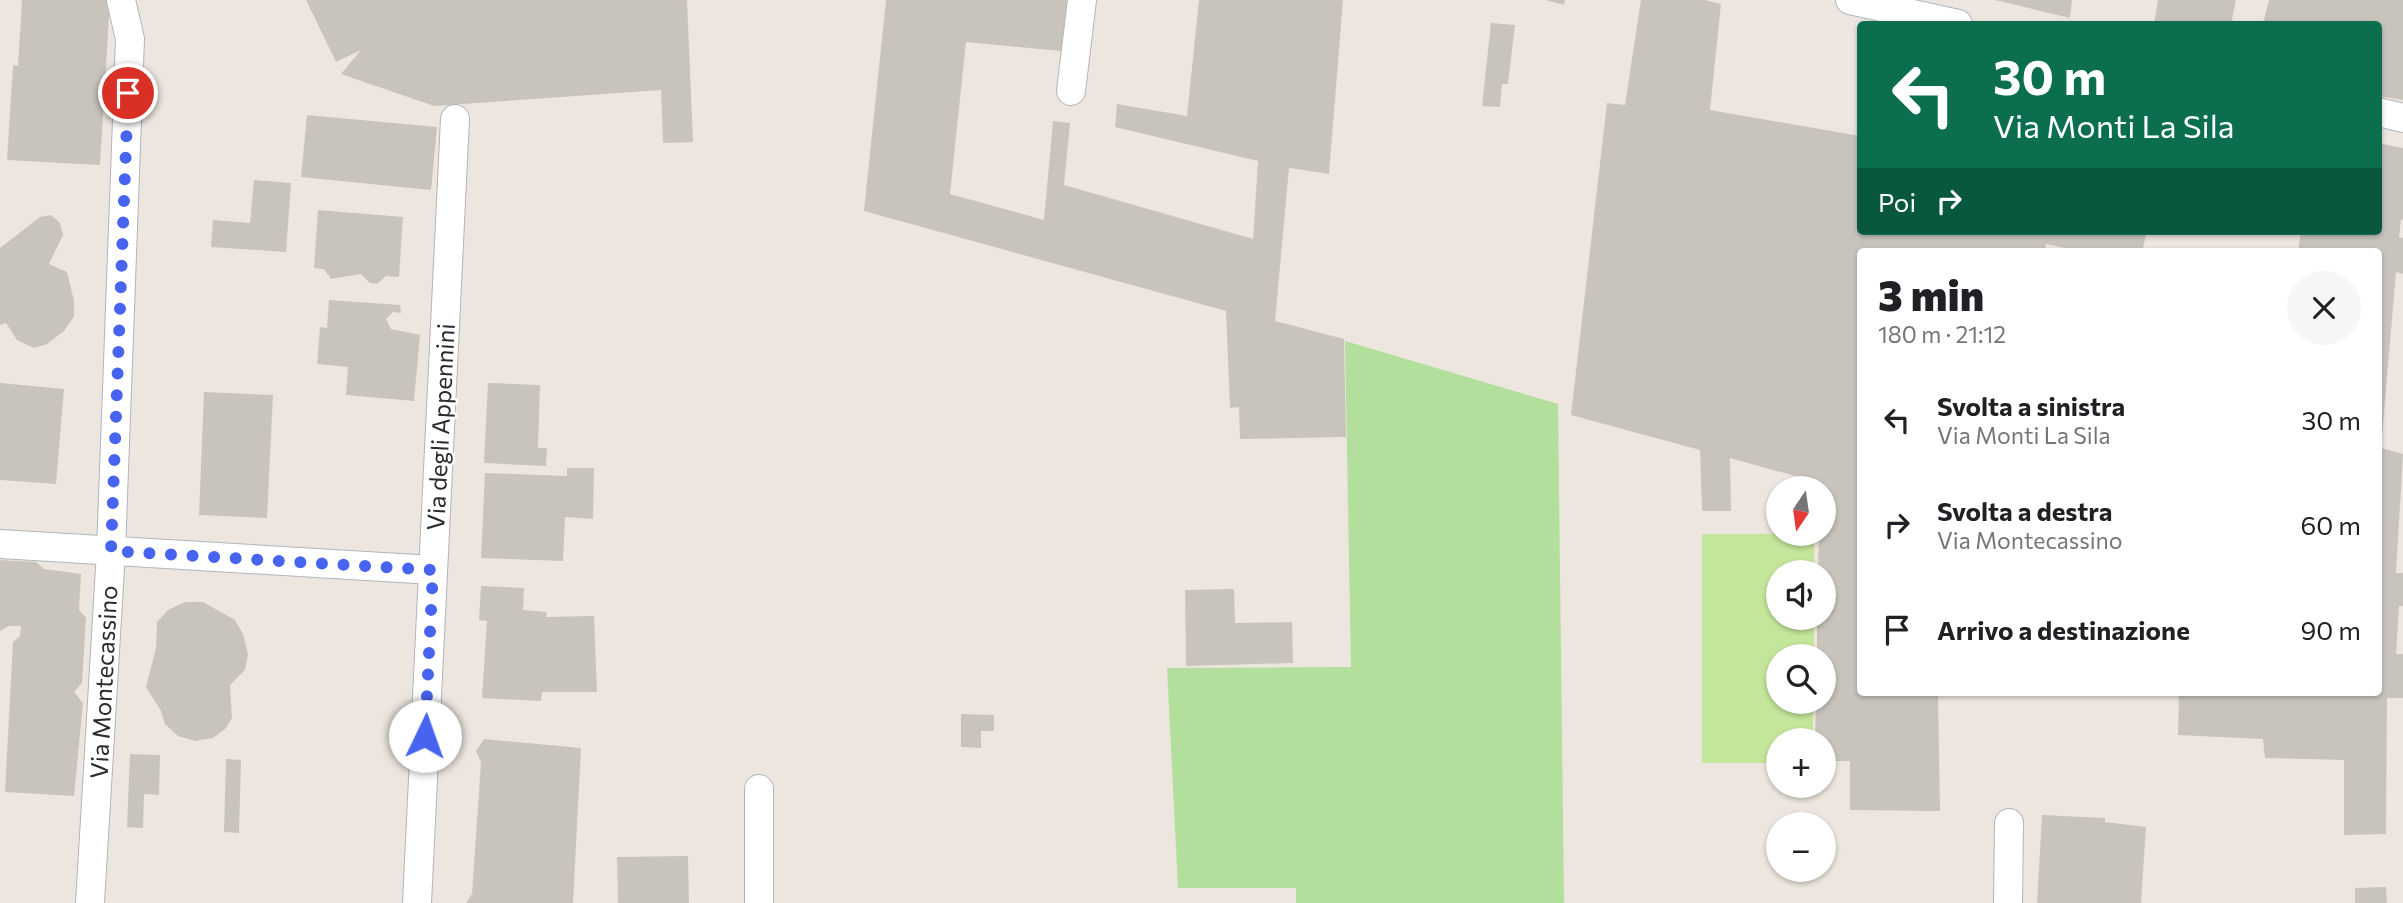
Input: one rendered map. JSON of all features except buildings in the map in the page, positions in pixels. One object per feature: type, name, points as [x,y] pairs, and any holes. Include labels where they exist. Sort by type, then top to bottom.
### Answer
[{"type":"street","name":"Via Montecassino","points":[[90,903],[111,551],[130,39],[121,0]]},
{"type":"street","points":[[1071,91],[1082,0]]},
{"type":"street","points":[[1850,0],[1944,21]]},
{"type":"street","points":[[2382,114],[2403,118]]},
{"type":"street","name":"Via degli Appennini","points":[[417,903],[454,119]]},
{"type":"street","points":[[0,544],[433,570]]},
{"type":"street","points":[[758,789],[759,903]]},
{"type":"street","points":[[2008,903],[2009,823]]},
{"type":"green space","points":[[1345,341],[1558,404],[1564,903],[1296,903],[1296,888],[1178,888],[1167,668],[1351,667]]},
{"type":"green space","points":[[1702,534],[1766,534],[1766,546],[1814,546],[1814,560],[1766,560],[1766,630],[1814,630],[1814,644],[1766,644],[1766,714],[1813,714],[1813,728],[1766,728],[1766,763],[1702,763]]},
{"type":"route","points":[[128,93],[111,551],[433,570],[425,736]]}]
